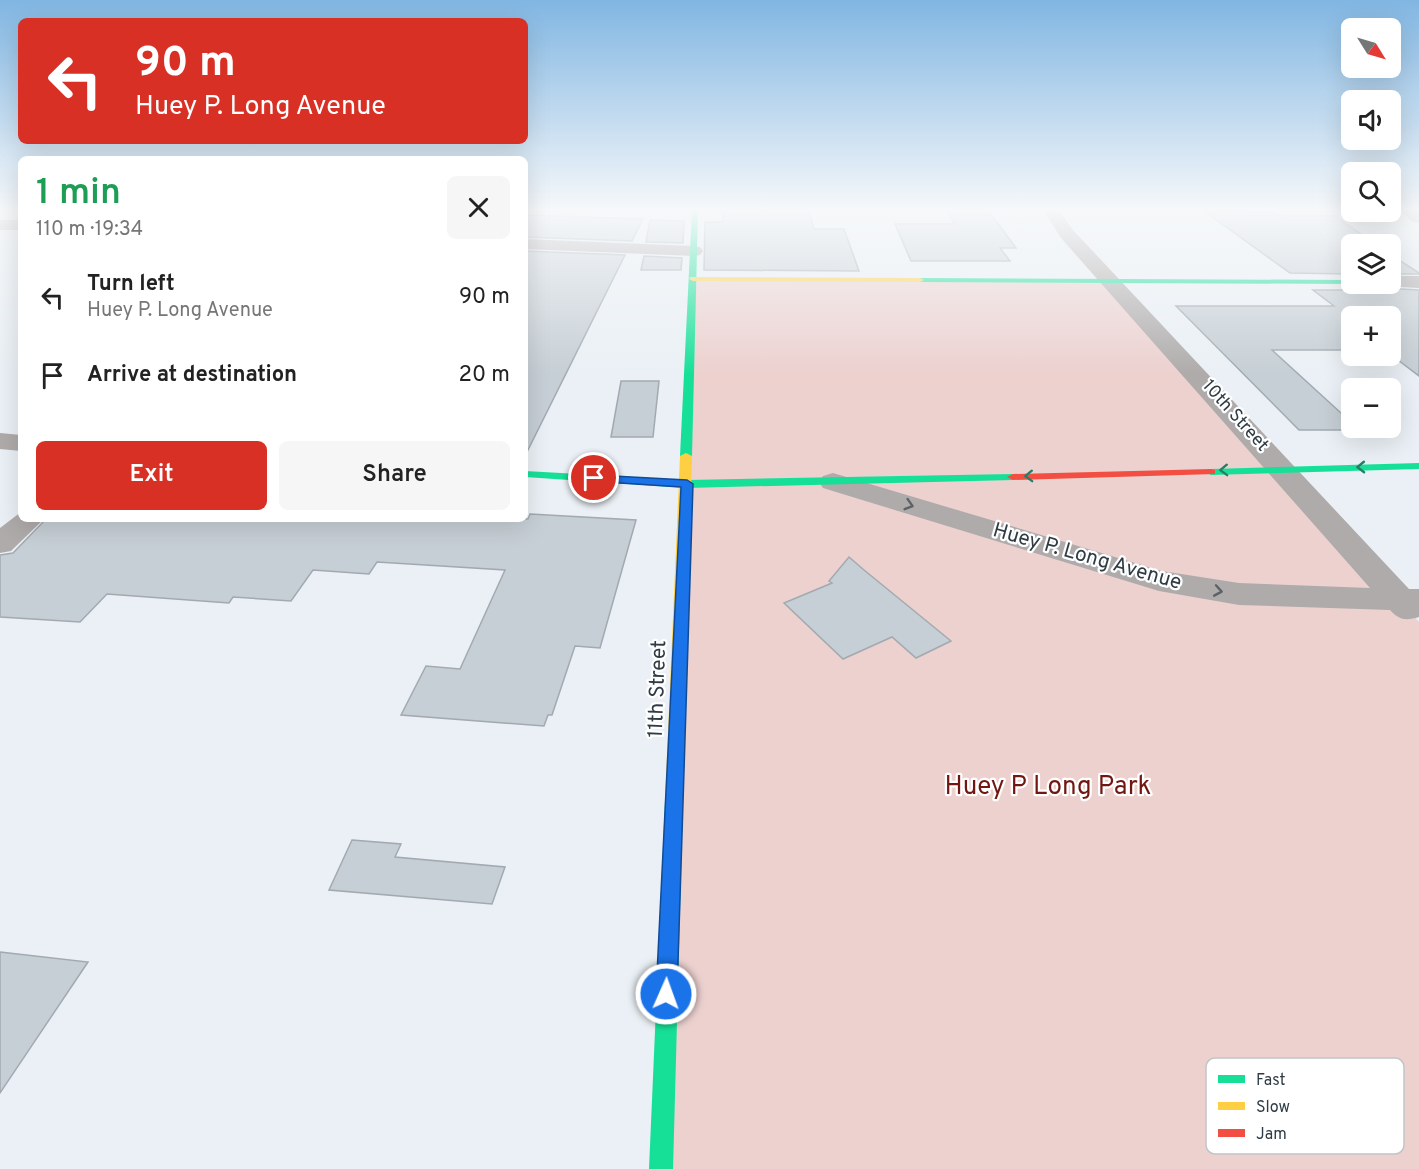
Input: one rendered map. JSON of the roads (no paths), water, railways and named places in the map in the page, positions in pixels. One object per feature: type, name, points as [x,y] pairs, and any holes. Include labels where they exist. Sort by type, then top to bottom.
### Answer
[{"type":"street","name":"11th Street","points":[[661,1169],[694,265]]},
{"type":"street","name":"10th Street","points":[[1096,265],[1282,469],[1413,607]]},
{"type":"street","points":[[693,279],[1341,282]]},
{"type":"street","points":[[1401,282],[1419,282]]},
{"type":"street","points":[[0,441],[18,443]]},
{"type":"street","name":"Huey P. Long Avenue","points":[[528,474],[687,484],[1419,466]]},
{"type":"street","name":"Huey P. Long Avenue","points":[[833,482],[1159,581],[1239,594],[1413,607]]},
{"type":"street","points":[[0,544],[26,522]]},
{"type":"park label","name":"Huey P Long Park","points":[[1048,787]]}]
